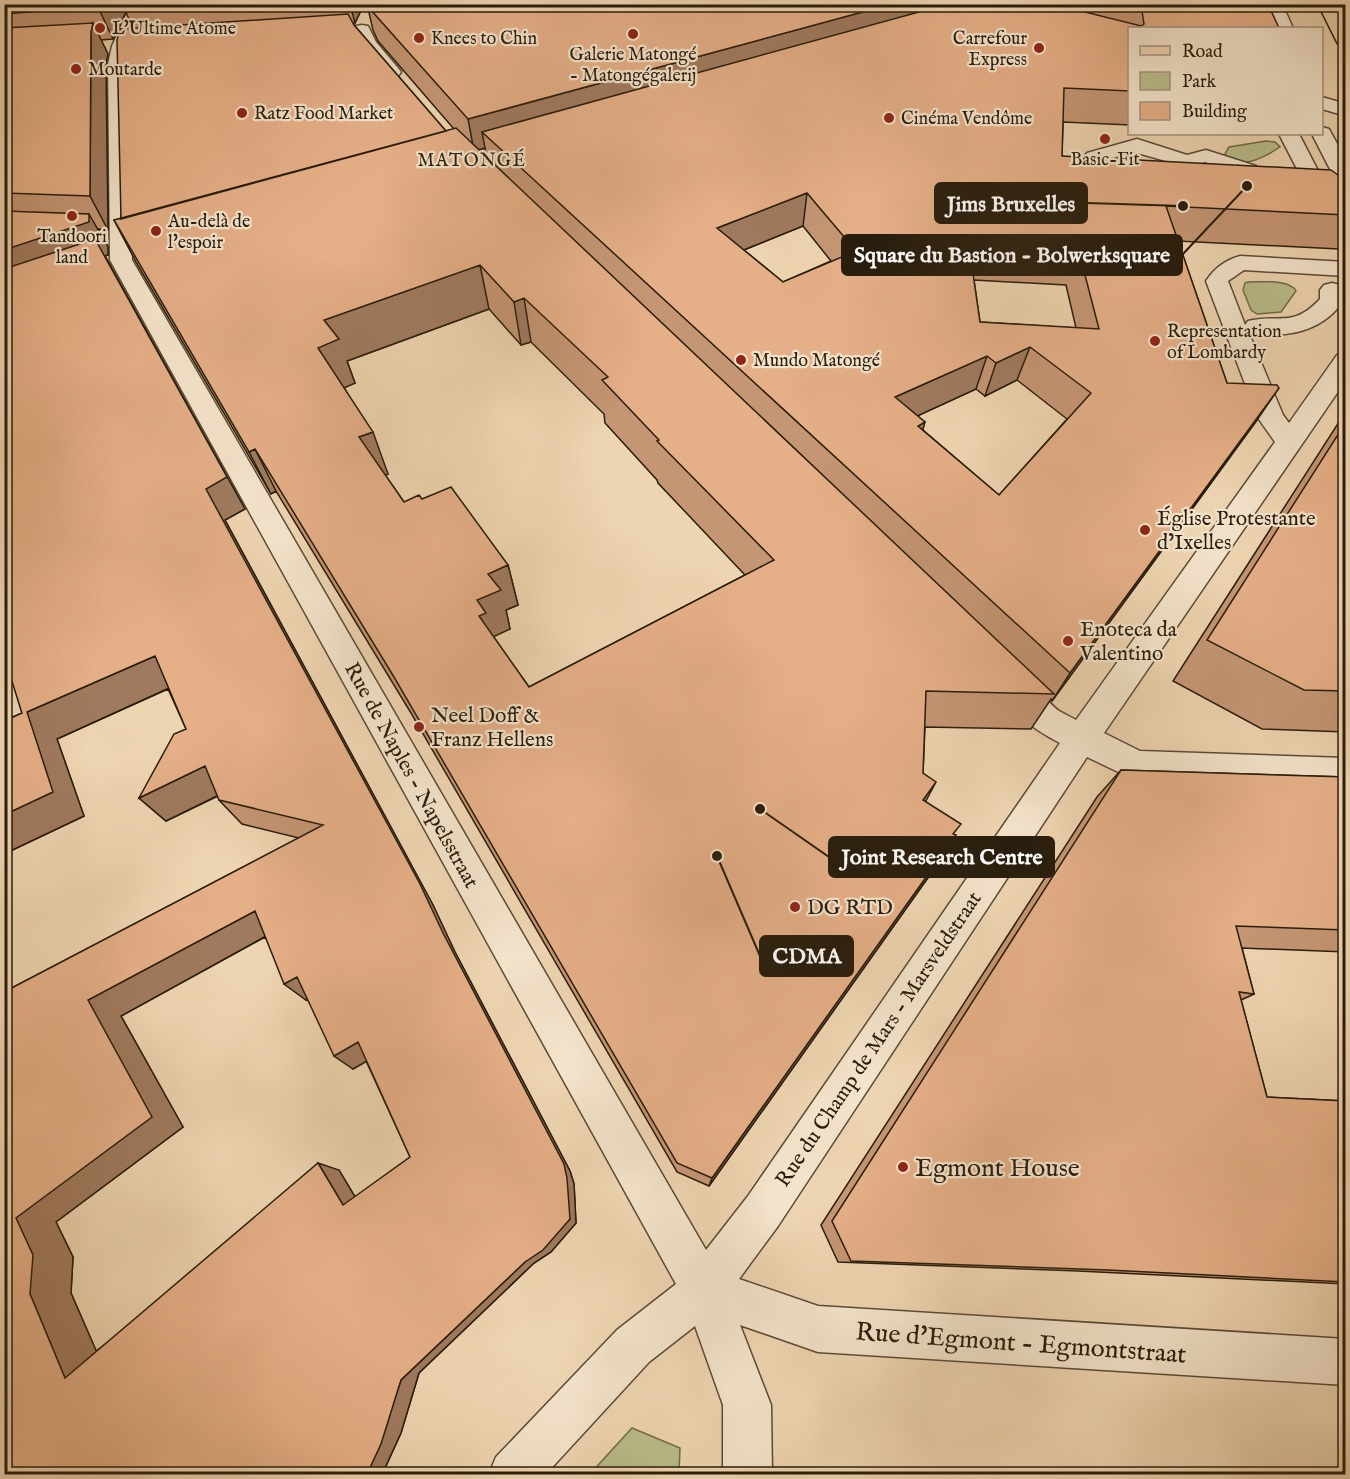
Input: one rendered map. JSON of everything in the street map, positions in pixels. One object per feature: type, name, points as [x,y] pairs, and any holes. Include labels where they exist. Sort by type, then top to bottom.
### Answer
[{"type":"main road","points":[[1326,4],[1346,42]]},
{"type":"street","points":[[100,48],[130,45],[140,4]]},
{"type":"street","points":[[1273,4],[1284,27]]},
{"type":"street","points":[[362,30],[372,13]]},
{"type":"street","points":[[339,31],[362,30]]},
{"type":"street","points":[[362,30],[368,44],[401,82]]},
{"type":"street","name":"Rue de Naples - Napelsstraat","points":[[130,45],[117,64],[117,252],[704,1290],[747,1405],[747,1474]]},
{"type":"street","points":[[1323,103],[1346,110]]},
{"type":"street","points":[[1094,157],[1142,148],[1161,135]]},
{"type":"street","points":[[1142,148],[1188,161],[1206,147],[1249,170],[1258,184],[1271,189],[1309,194],[1289,135]]},
{"type":"street","points":[[1323,135],[1346,181]]},
{"type":"street","points":[[1289,442],[1271,417],[1217,281],[1221,275],[1240,263],[1346,268]]},
{"type":"street","points":[[1256,326],[1291,327],[1321,314],[1339,291]]},
{"type":"street","name":"Rue du Champ de Mars - Marsveldstraat","points":[[513,1474],[633,1346],[704,1290],[763,1210],[1081,739],[1346,361]]},
{"type":"street","points":[[988,663],[1048,721],[1137,766],[1346,773]]},
{"type":"street","name":"Rue d'Egmont - Egmontstraat","points":[[704,1290],[818,1329],[1346,1362]]},
{"type":"green space","points":[[1266,141],[1275,142],[1280,147],[1260,158],[1245,162],[1237,162],[1225,154],[1229,147]]},
{"type":"green space","points":[[1245,283],[1282,283],[1293,287],[1296,291],[1281,312],[1257,314],[1251,310],[1243,290]]},
{"type":"green space","points":[[632,1428],[680,1448],[679,1474],[590,1474]]},
{"type":"building","points":[[4,4],[100,4],[98,7],[4,14]]},
{"type":"building","points":[[368,4],[892,4],[468,119]]},
{"type":"building","points":[[948,4],[1053,4],[1141,26],[1144,24],[1142,11],[1115,4],[1268,4],[1279,27],[1128,27],[1128,91],[1064,88],[1062,156],[1331,170],[1338,175],[1346,188],[1346,215],[1166,206],[1227,383],[1277,385],[1279,388],[1070,673],[482,132]],"holes":[[[807,193],[856,251],[783,282],[717,228]],[[969,246],[1079,252],[1099,329],[980,322]],[[1030,347],[1091,393],[999,495],[918,426],[925,422],[895,397],[987,356],[996,363]]]},
{"type":"building","points":[[348,14],[354,25],[446,131],[121,219],[117,40],[120,29]]},
{"type":"building","points":[[93,23],[91,32],[90,196],[4,193],[4,28]]},
{"type":"building","points":[[456,128],[1054,694],[926,691],[923,773],[936,782],[923,800],[961,824],[953,834],[956,835],[712,1178],[677,1163],[394,677],[255,449],[249,452],[114,220]],"holes":[[[480,265],[514,302],[524,298],[608,377],[602,380],[659,440],[657,441],[774,560],[529,687],[479,616],[486,613],[477,600],[501,590],[488,574],[508,565],[451,487],[422,499],[419,495],[404,502],[359,437],[373,432],[318,348],[339,339],[324,320]]]},
{"type":"building","points":[[4,211],[89,214],[89,222],[4,250]]},
{"type":"building","points":[[95,239],[227,477],[206,489],[420,884],[443,933],[564,1164],[570,1219],[543,1250],[525,1262],[401,1380],[381,1444],[367,1474],[4,1474],[4,992],[323,825],[219,800],[205,766],[139,798],[174,734],[186,729],[155,656],[27,712],[53,792],[4,815],[4,721],[22,713],[4,656],[4,269]],"holes":[[[255,911],[284,984],[297,977],[334,1056],[358,1042],[410,1157],[343,1205],[318,1163],[65,1378],[30,1294],[33,1255],[16,1218],[152,1117],[88,1000]]]},
{"type":"building","points":[[1346,422],[1346,691],[1304,690],[1207,640]]},
{"type":"building","points":[[1121,770],[1346,777],[1346,930],[1236,926],[1254,994],[1239,992],[1267,1097],[1346,1101],[1346,1282],[1108,1270],[851,1261],[832,1221]]},
{"type":"place","name":"L'Ultime Atome","points":[[100,28]]},
{"type":"place","name":"Galerie Matongé - Matongégalerij","points":[[633,34]]},
{"type":"place","name":"Knees to Chin","points":[[419,38]]},
{"type":"place","name":"Carrefour Express","points":[[1039,48]]},
{"type":"place","name":"Moutarde","points":[[76,69]]},
{"type":"place","name":"Ratz Food Market","points":[[242,113]]},
{"type":"place","name":"Cinéma Vendôme","points":[[889,118]]},
{"type":"place","name":"Basic-Fit","points":[[1105,139]]},
{"type":"place","name":"Square du Bastion - Bolwerksquare","points":[[1247,186]]},
{"type":"place","name":"Jims Bruxelles","points":[[1183,206]]},
{"type":"place","name":"Tandoori land","points":[[72,216]]},
{"type":"place","name":"Au-delà de l'espoir","points":[[156,231]]},
{"type":"place","name":"Representation of Lombardy","points":[[1155,341]]},
{"type":"place","name":"Mundo Matongé","points":[[741,360]]},
{"type":"place","name":"Église Protestante d’Ixelles","points":[[1145,530]]},
{"type":"place","name":"Enoteca da Valentino","points":[[1068,641]]},
{"type":"place","name":"Neel Doff & Franz Hellens","points":[[419,727]]},
{"type":"place","name":"Joint Research Centre","points":[[760,809]]},
{"type":"place","name":"CDMA","points":[[717,856]]},
{"type":"place","name":"DG RTD","points":[[795,907]]},
{"type":"place","name":"Egmont House","points":[[903,1167]]},
{"type":"district","name":"MATONGÉ","points":[[472,160]]}]
